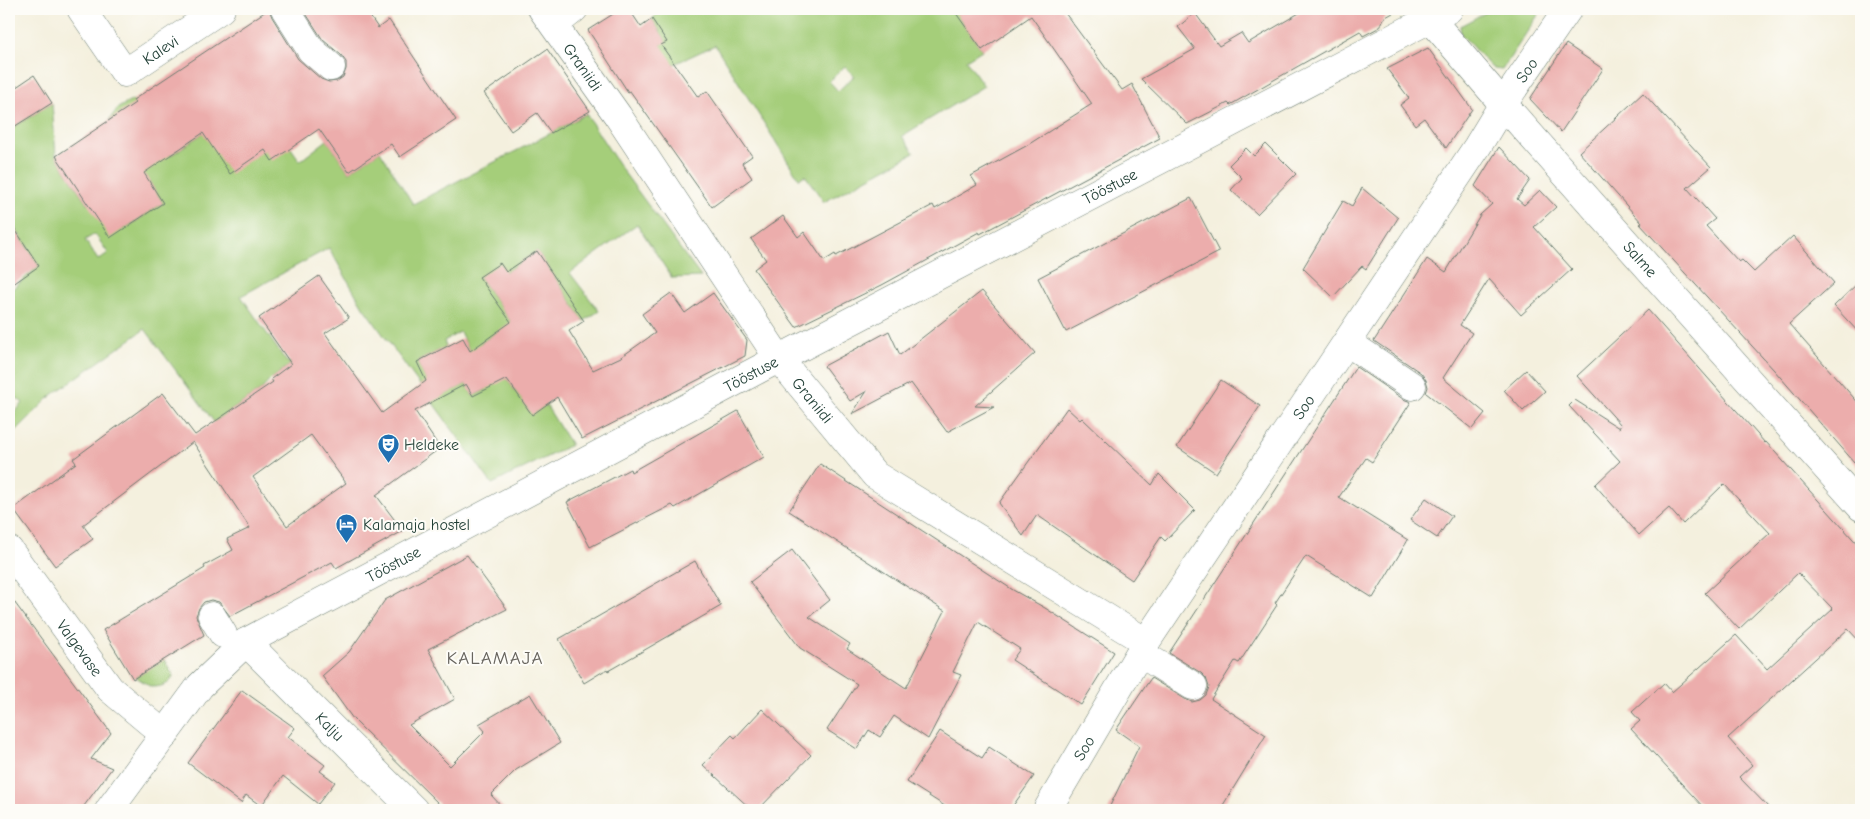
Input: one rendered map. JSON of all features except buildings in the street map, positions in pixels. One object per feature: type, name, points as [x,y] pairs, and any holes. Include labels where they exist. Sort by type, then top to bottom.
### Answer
[{"type":"street","name":"Kalevi","points":[[81,9],[125,73],[221,9]]},
{"type":"street","points":[[285,9],[311,50],[331,67]]},
{"type":"street","name":"Salme","points":[[1434,12],[1503,104],[1861,507]]},
{"type":"street","name":"Tööstuse","points":[[108,810],[200,686],[227,631],[779,359],[1434,12]]},
{"type":"street","name":"Soo","points":[[1047,810],[1143,648],[1565,12]]},
{"type":"street","name":"Graniidi","points":[[557,14],[618,116],[779,359],[875,475],[1143,648],[1193,686]]},
{"type":"street","points":[[1347,342],[1412,386]]},
{"type":"street","name":"Valgevase","points":[[9,550],[110,689],[165,735]]},
{"type":"street","name":"Kalju","points":[[227,631],[414,810]]},
{"type":"green space","points":[[662,9],[786,9],[782,12],[788,9],[824,9],[827,13],[834,9],[970,9],[959,17],[982,50],[966,60],[984,86],[902,136],[914,153],[824,202],[805,175],[799,179],[715,45],[670,66],[658,47],[666,41],[652,19]],"holes":[[[845,66],[854,76],[838,91],[829,81]]]},
{"type":"green space","points":[[1492,9],[1542,9],[1502,70],[1494,69],[1490,66],[1461,34],[1460,26]]},
{"type":"green space","points":[[133,100],[170,156],[209,129],[291,148],[300,161],[327,140],[349,172],[380,151],[413,204],[586,114],[623,171],[701,277],[672,278],[637,224],[570,273],[599,311],[584,321],[537,251],[506,272],[479,277],[534,354],[497,332],[481,343],[532,414],[546,405],[571,445],[492,484],[363,307],[329,248],[241,296],[286,361],[291,364],[271,379],[261,390],[214,422],[145,329],[52,395],[9,438],[9,411],[13,414],[23,403],[17,398],[9,409],[9,292],[39,266],[9,218],[9,130],[52,103],[56,156],[88,205],[101,198],[123,230],[163,203],[109,120],[118,108]],"holes":[[[95,234],[108,253],[98,260],[85,240]],[[460,332],[482,375],[486,390],[473,396],[466,384],[436,399],[417,362],[446,347],[444,341]]]},
{"type":"green space","points":[[164,659],[173,675],[168,683],[162,686],[151,687],[136,677]]},
{"type":"place","name":"Heldeke","points":[[388,463]]},
{"type":"place","name":"Kalamaja hostel","points":[[347,543]]},
{"type":"district","name":"KALAMAJA","points":[[495,657]]}]
